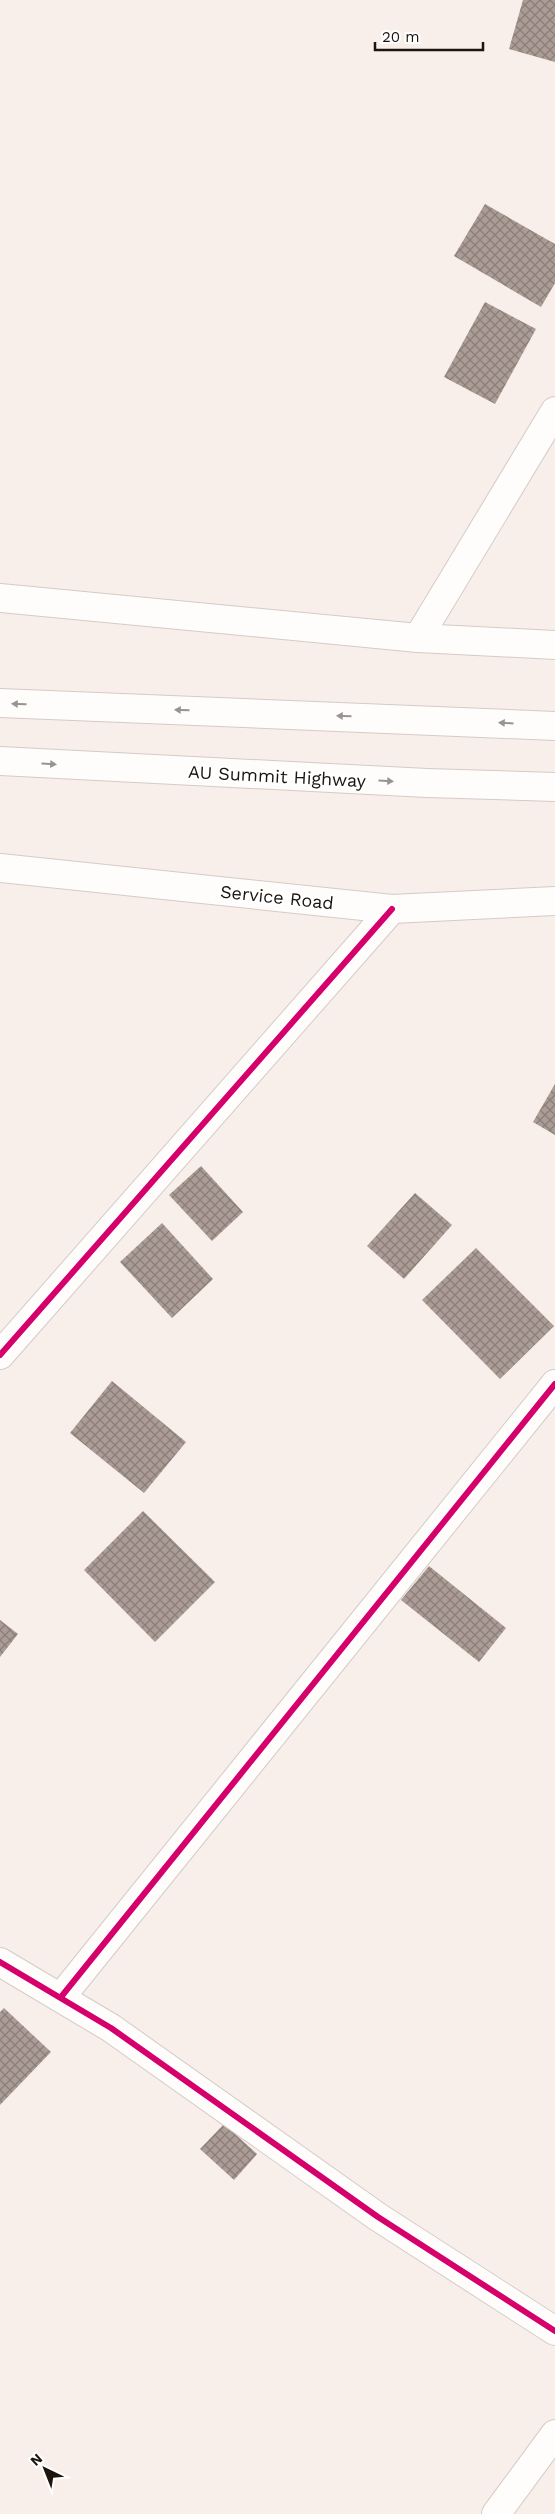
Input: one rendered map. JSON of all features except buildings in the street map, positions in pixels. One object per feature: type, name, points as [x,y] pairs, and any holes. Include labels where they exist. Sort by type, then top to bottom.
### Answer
[{"type":"street","points":[[418,638],[555,411]]},
{"type":"street","points":[[0,598],[418,638],[555,645]]},
{"type":"street","points":[[0,703],[555,726]]},
{"type":"street","name":"AU Summit Highway","points":[[0,761],[427,783],[555,787]]},
{"type":"street","name":"Service Road","points":[[0,868],[392,909],[555,902]]},
{"type":"street","points":[[0,1355],[392,909]]},
{"type":"street","points":[[61,1997],[555,1384]]},
{"type":"street","points":[[0,1962],[111,2028],[378,2217],[555,2331]]},
{"type":"street","points":[[496,2514],[555,2434]]},
{"type":"cycle path","points":[[0,1355],[392,909]]},
{"type":"cycle path","points":[[61,1997],[555,1384]]},
{"type":"cycle path","points":[[0,1962],[111,2028],[378,2217],[555,2331]]}]
